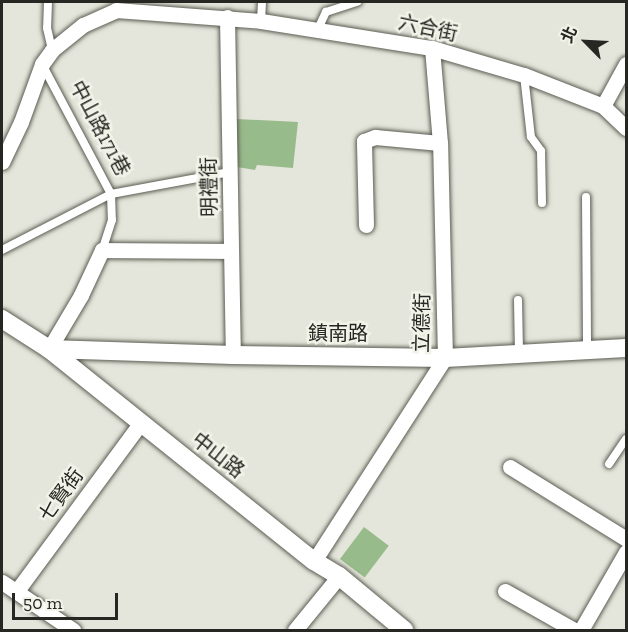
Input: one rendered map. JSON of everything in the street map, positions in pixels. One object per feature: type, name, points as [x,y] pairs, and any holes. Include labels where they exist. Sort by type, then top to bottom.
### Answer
[{"type":"street","name":"六合街","points":[[2,162],[21,122],[42,64],[52,50],[83,25],[116,10],[261,21],[318,28],[432,48],[524,75],[603,106],[627,128]]},
{"type":"street","name":"明禮街","points":[[226,17],[233,356]]},
{"type":"street","name":"立德街","points":[[314,561],[445,358],[440,143],[432,48]]},
{"type":"street","points":[[603,106],[627,64]]},
{"type":"street","points":[[366,225],[364,141],[375,137],[440,143]]},
{"type":"street","points":[[102,250],[231,251]]},
{"type":"street","name":"中山路171巷","points":[[49,349],[81,295],[102,250]]},
{"type":"street","name":"中山路","points":[[2,319],[49,349],[140,424],[314,561],[339,576],[404,630]]},
{"type":"street","name":"鎮南路","points":[[49,349],[233,356],[445,358],[519,352],[627,348]]},
{"type":"street","name":"七賢街","points":[[16,592],[140,424]]},
{"type":"street","points":[[510,467],[627,539]]},
{"type":"street","points":[[581,630],[627,552]]},
{"type":"street","points":[[295,630],[339,576]]},
{"type":"street","points":[[2,582],[73,630]]},
{"type":"street","points":[[505,591],[574,630]]},
{"type":"lane","points":[[48,2],[47,28],[52,50]]},
{"type":"lane","points":[[261,21],[262,2]]},
{"type":"lane","points":[[318,28],[326,12],[357,2]]},
{"type":"lane","name":"中山路171巷","points":[[42,64],[111,194],[112,220],[102,250]]},
{"type":"lane","points":[[524,75],[531,137],[541,151],[542,203]]},
{"type":"lane","points":[[2,250],[111,194],[230,172]]},
{"type":"lane","points":[[586,197],[587,350]]},
{"type":"lane","points":[[518,300],[519,352]]},
{"type":"lane","points":[[609,464],[627,439]]},
{"type":"building","points":[[237,119],[298,122],[293,168],[257,165],[255,170],[237,167]]},
{"type":"building","points":[[364,527],[389,546],[365,578],[340,559]]}]
